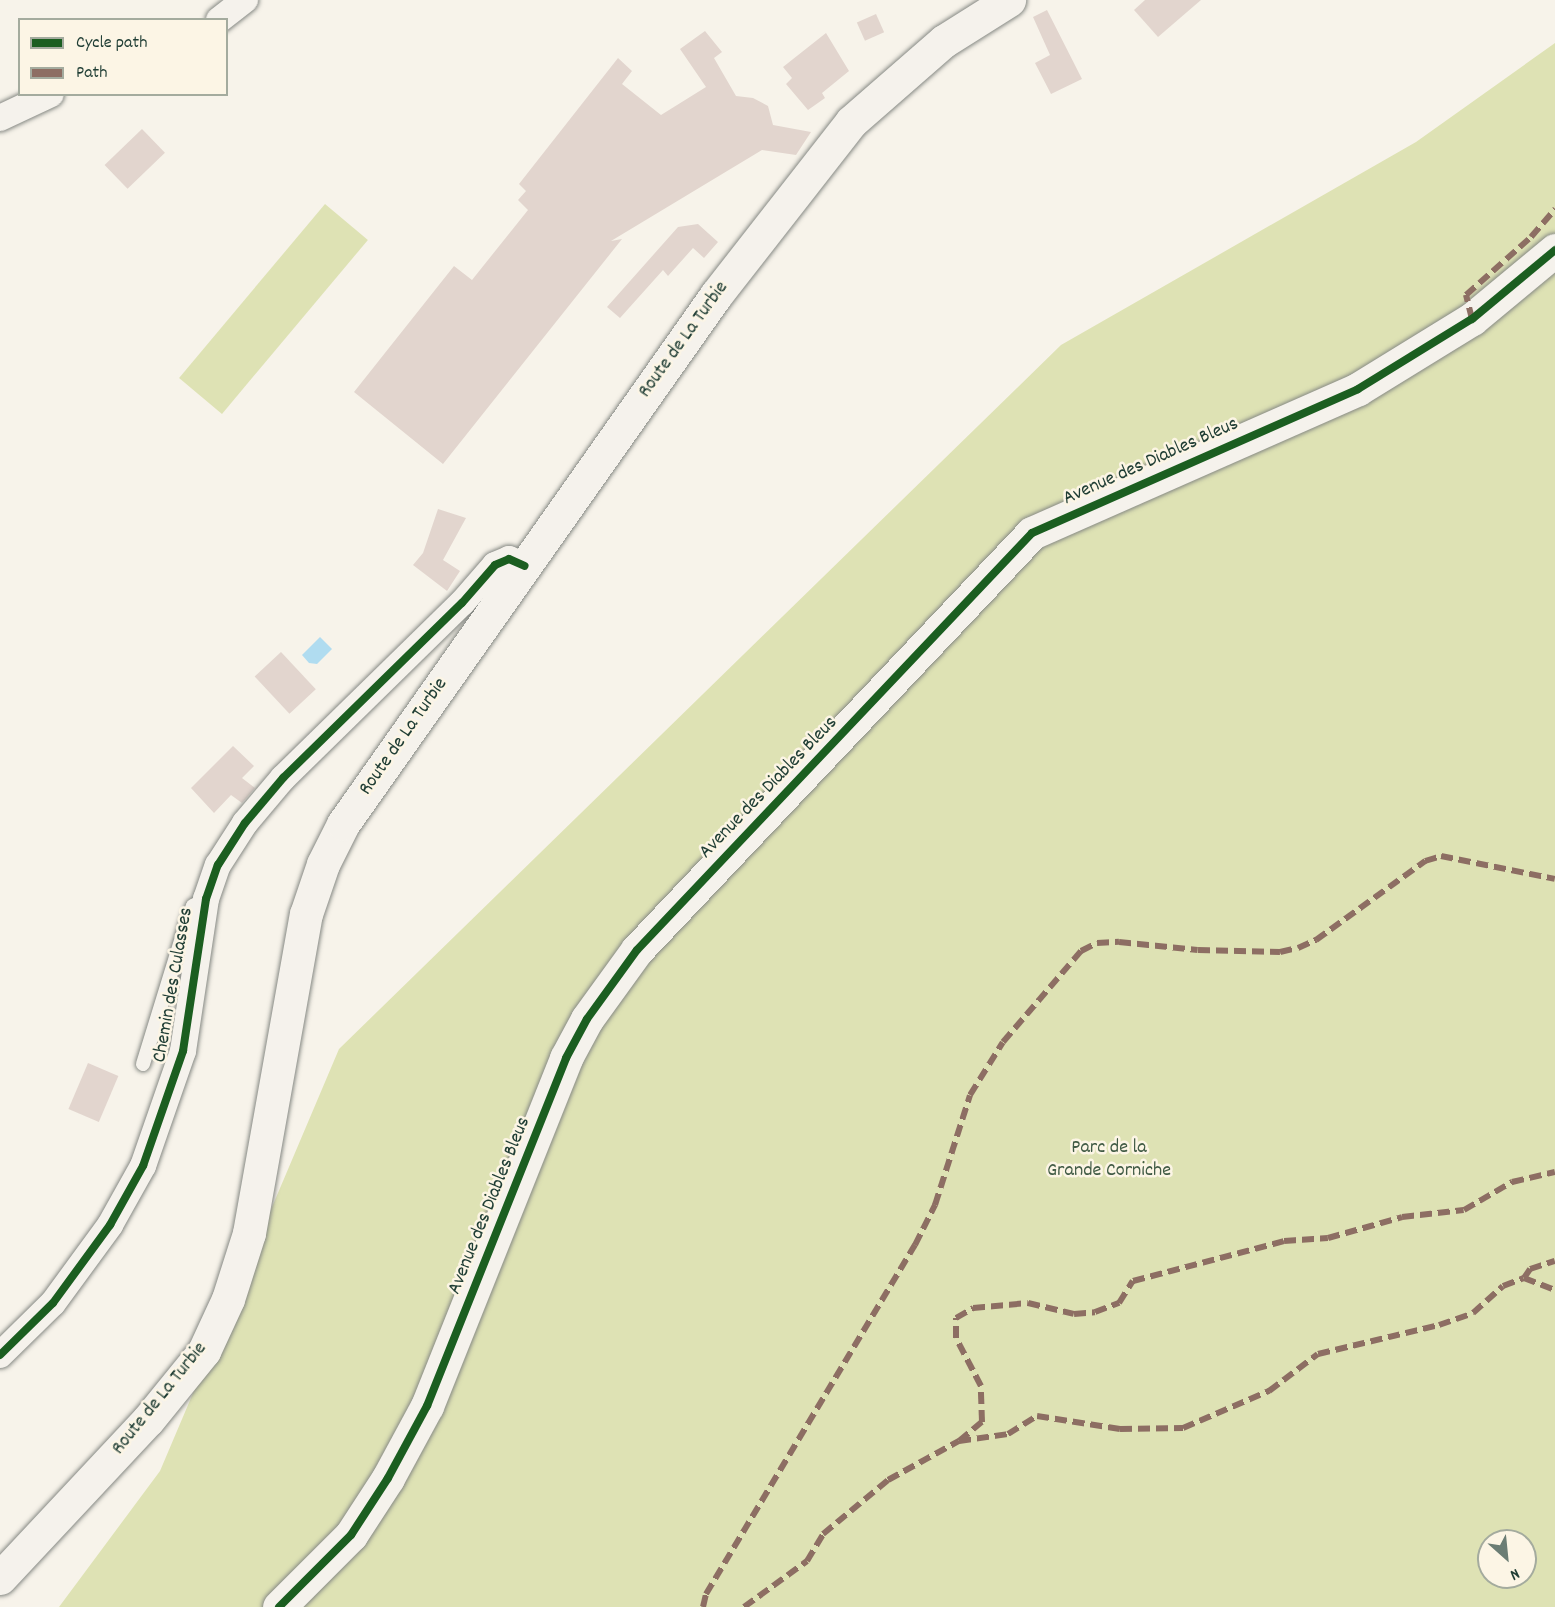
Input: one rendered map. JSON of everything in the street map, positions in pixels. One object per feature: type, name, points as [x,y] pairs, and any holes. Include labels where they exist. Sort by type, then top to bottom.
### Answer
[{"type":"main road","name":"Route de La Turbie","points":[[0,1578],[148,1420],[204,1351],[228,1299],[249,1233],[306,914],[323,864],[343,824],[716,295],[851,122],[944,41],[1009,0]]},
{"type":"main road","name":"Avenue des Diables Bleus","points":[[279,1607],[351,1535],[388,1478],[427,1406],[566,1058],[587,1019],[637,950],[1032,533],[1358,389],[1472,319],[1555,250]]},
{"type":"street","points":[[222,18],[245,0]]},
{"type":"street","points":[[0,118],[47,96]]},
{"type":"street","name":"Chemin des Culasses","points":[[0,1355],[54,1303],[110,1225],[143,1166],[183,1051],[206,899],[218,865],[239,832],[283,778],[462,603],[495,565],[510,559],[525,566]]},
{"type":"lane","points":[[143,1064],[186,924],[193,906],[206,899]]},
{"type":"green space","name":"Parc de la Grande Corniche","points":[[1555,43],[1555,1607],[59,1607],[160,1471],[339,1049],[1061,345],[1416,142]]},
{"type":"green space","points":[[325,204],[368,240],[222,414],[179,378]]},
{"type":"water","points":[[320,637],[332,649],[317,664],[309,663],[302,655]]},
{"type":"building","points":[[1145,0],[1201,0],[1158,37],[1134,10]]},
{"type":"building","points":[[1047,10],[1082,79],[1051,94],[1035,63],[1050,55],[1033,17]]},
{"type":"building","points":[[876,14],[884,32],[865,41],[857,23]]},
{"type":"building","points":[[705,31],[722,52],[714,58],[736,96],[753,98],[768,106],[773,125],[811,132],[796,155],[762,150],[611,241],[622,239],[443,464],[354,392],[454,266],[472,280],[528,210],[518,200],[526,191],[519,184],[618,58],[632,71],[622,84],[661,115],[706,87],[680,49]]},
{"type":"building","points":[[826,33],[849,71],[822,93],[825,98],[808,110],[786,84],[792,78],[783,67]]},
{"type":"building","points":[[142,129],[165,153],[128,189],[105,165]]},
{"type":"building","points":[[698,224],[718,242],[704,258],[693,248],[668,276],[663,270],[620,318],[607,307],[678,227]]},
{"type":"building","points":[[438,509],[466,518],[443,560],[460,571],[447,591],[413,565],[423,553]]},
{"type":"building","points":[[281,652],[316,689],[289,714],[255,677]]},
{"type":"building","points":[[233,746],[254,766],[242,778],[255,788],[242,803],[231,795],[214,813],[191,788]]},
{"type":"building","points":[[88,1063],[118,1076],[99,1122],[68,1109]]},
{"type":"marked path","points":[[1472,319],[1466,295],[1531,237],[1555,209]]},
{"type":"marked path","points":[[703,1607],[706,1594],[915,1245],[935,1205],[970,1095],[1003,1042],[1081,951],[1097,943],[1119,942],[1198,950],[1280,952],[1298,948],[1316,940],[1425,861],[1441,856],[1555,879]]},
{"type":"marked path","points":[[744,1607],[807,1561],[823,1534],[888,1480],[959,1441],[982,1422],[981,1386],[956,1338],[956,1318],[973,1308],[1028,1303],[1074,1314],[1095,1312],[1119,1303],[1133,1281],[1284,1241],[1328,1238],[1402,1217],[1464,1210],[1512,1182],[1555,1172]]},
{"type":"marked path","points":[[1524,1278],[1530,1269],[1555,1261]]},
{"type":"marked path","points":[[959,1441],[1008,1434],[1037,1416],[1120,1429],[1183,1428],[1269,1391],[1318,1354],[1439,1325],[1473,1313],[1503,1286],[1524,1278],[1555,1290]]},
{"type":"cycle path","points":[[279,1607],[351,1535],[388,1478],[427,1406],[566,1058],[587,1019],[637,950],[1032,533],[1358,389],[1472,319],[1555,250]]},
{"type":"cycle path","points":[[0,1355],[53,1303],[110,1225],[143,1166],[183,1051],[206,899],[218,865],[245,823],[283,778],[462,603],[495,565],[509,559],[525,566]]}]
